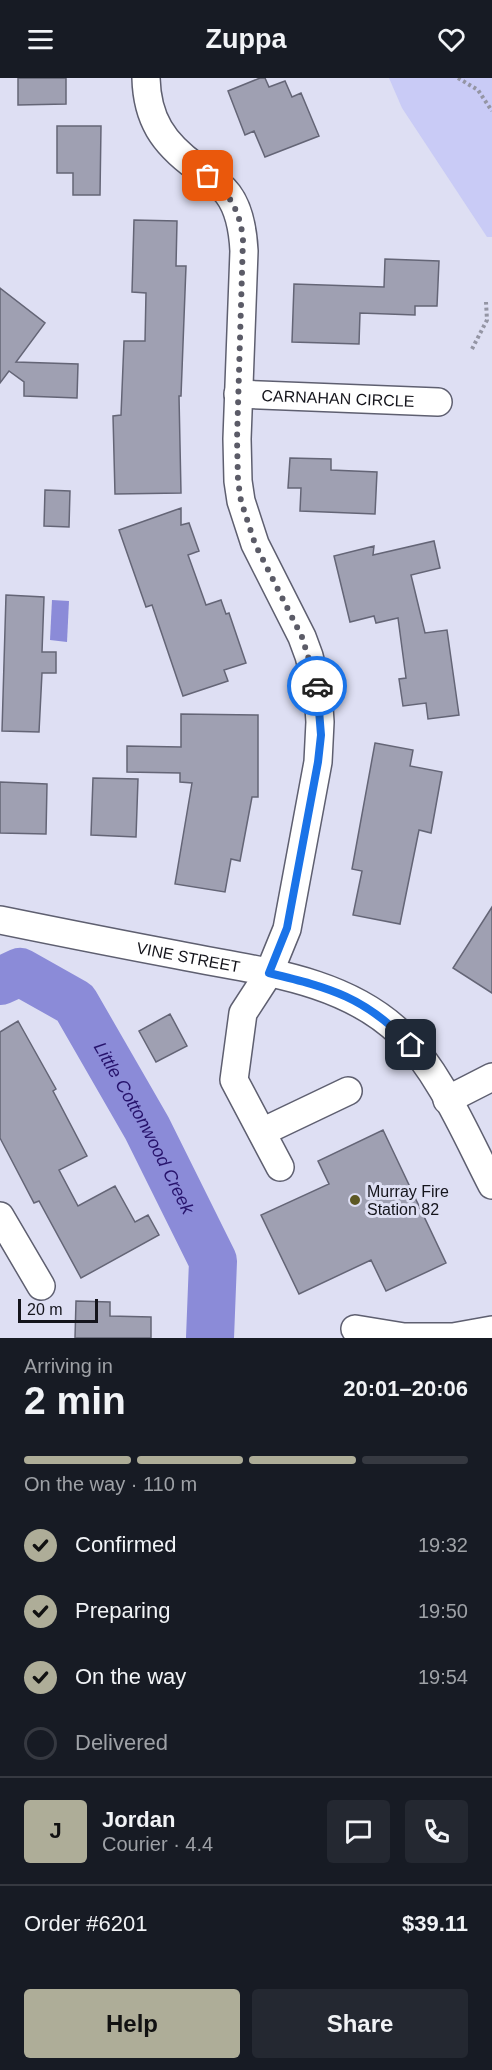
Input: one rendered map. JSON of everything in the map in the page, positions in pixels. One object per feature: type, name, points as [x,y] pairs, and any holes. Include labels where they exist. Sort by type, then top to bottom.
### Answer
[{"type":"street","points":[[146,78],[148,101],[156,126],[183,158],[219,184],[228,194],[242,228],[244,251],[237,460],[241,501],[255,544],[302,637],[318,692],[320,722],[318,762],[287,928],[269,973],[243,1013],[234,1080],[280,1167]]},
{"type":"street","name":"CARNAHAN CIRCLE","points":[[238,394],[438,402]]},
{"type":"street","name":"VINE STREET","points":[[0,920],[269,973],[332,989],[374,1012],[422,1058],[492,1185]]},
{"type":"street","points":[[447,1100],[492,1077]]},
{"type":"street","points":[[262,1132],[348,1091]]},
{"type":"street","points":[[3,1229],[41,1286]]},
{"type":"street","points":[[355,1329],[404,1337],[453,1337],[492,1329]]},
{"type":"path","points":[[458,78],[478,90],[492,111]]},
{"type":"path","points":[[472,349],[487,320],[486,302]]},
{"type":"shaded area","points":[[389,78],[492,78],[492,237],[487,237],[402,108]]},
{"type":"water","points":[[52,600],[69,601],[67,642],[50,640]]},
{"type":"building","points":[[18,78],[66,78],[66,104],[18,105]]},
{"type":"building","points":[[265,78],[269,87],[285,81],[292,97],[301,93],[319,136],[265,157],[254,131],[245,135],[228,91]]},
{"type":"building","points":[[57,126],[101,126],[100,195],[73,195],[73,173],[57,173]]},
{"type":"building","points":[[134,220],[177,221],[176,266],[186,266],[181,396],[179,396],[181,493],[115,494],[113,416],[121,415],[124,341],[145,341],[146,293],[132,292]]},
{"type":"building","points":[[385,259],[439,261],[437,306],[415,306],[415,315],[360,313],[359,344],[292,342],[294,284],[384,287]]},
{"type":"building","points":[[0,288],[45,323],[16,362],[78,364],[77,398],[24,396],[24,382],[9,371],[0,383]]},
{"type":"building","points":[[290,458],[331,459],[331,470],[377,472],[375,514],[300,511],[301,488],[288,488]]},
{"type":"building","points":[[45,490],[70,491],[69,527],[44,526]]},
{"type":"building","points":[[181,508],[181,525],[189,523],[199,551],[188,555],[206,605],[221,600],[226,614],[229,613],[246,663],[224,670],[228,681],[183,696],[152,605],[146,607],[119,530]]},
{"type":"building","points":[[434,541],[440,568],[411,575],[425,633],[447,630],[459,715],[428,719],[426,703],[403,706],[399,679],[406,678],[398,618],[376,623],[374,616],[350,622],[334,556],[374,546],[373,555]]},
{"type":"building","points":[[6,595],[44,597],[42,652],[56,652],[56,673],[42,673],[39,732],[2,731]]},
{"type":"building","points":[[181,714],[258,715],[258,797],[252,797],[240,861],[231,859],[225,892],[175,884],[192,783],[180,782],[180,773],[127,772],[127,746],[181,747]]},
{"type":"building","points":[[375,743],[413,750],[410,766],[442,772],[431,833],[419,830],[400,924],[353,915],[362,871],[352,869]]},
{"type":"building","points":[[93,778],[138,779],[136,837],[91,835]]},
{"type":"building","points":[[0,782],[47,784],[46,834],[0,833]]},
{"type":"building","points":[[492,907],[492,993],[453,968]]},
{"type":"building","points":[[170,1014],[187,1046],[156,1062],[139,1031]]},
{"type":"building","points":[[18,1021],[56,1089],[53,1091],[87,1156],[59,1170],[78,1206],[115,1186],[135,1222],[148,1215],[159,1235],[81,1278],[39,1201],[34,1203],[0,1138],[0,1032]]},
{"type":"building","name":"Murray Fire Station 82","points":[[383,1130],[446,1263],[386,1291],[371,1260],[299,1294],[261,1215],[329,1184],[318,1161]]},
{"type":"building","points":[[76,1301],[110,1302],[110,1316],[151,1317],[151,1338],[75,1338]]},
{"type":"waterway","name":"Little Cottonwood Creek","points":[[0,981],[20,972],[75,1003],[147,1128],[213,1261],[210,1338]]},
{"type":"way so far","points":[[208,176],[228,194],[242,228],[244,251],[237,439],[241,501],[265,567],[302,637],[317,686]]},
{"type":"place","name":"Murray Fire Station 82","points":[[355,1200]]},
{"type":"route","points":[[317,686],[321,735],[318,762],[287,928],[269,973],[316,984],[346,996],[374,1012],[411,1045]]}]
